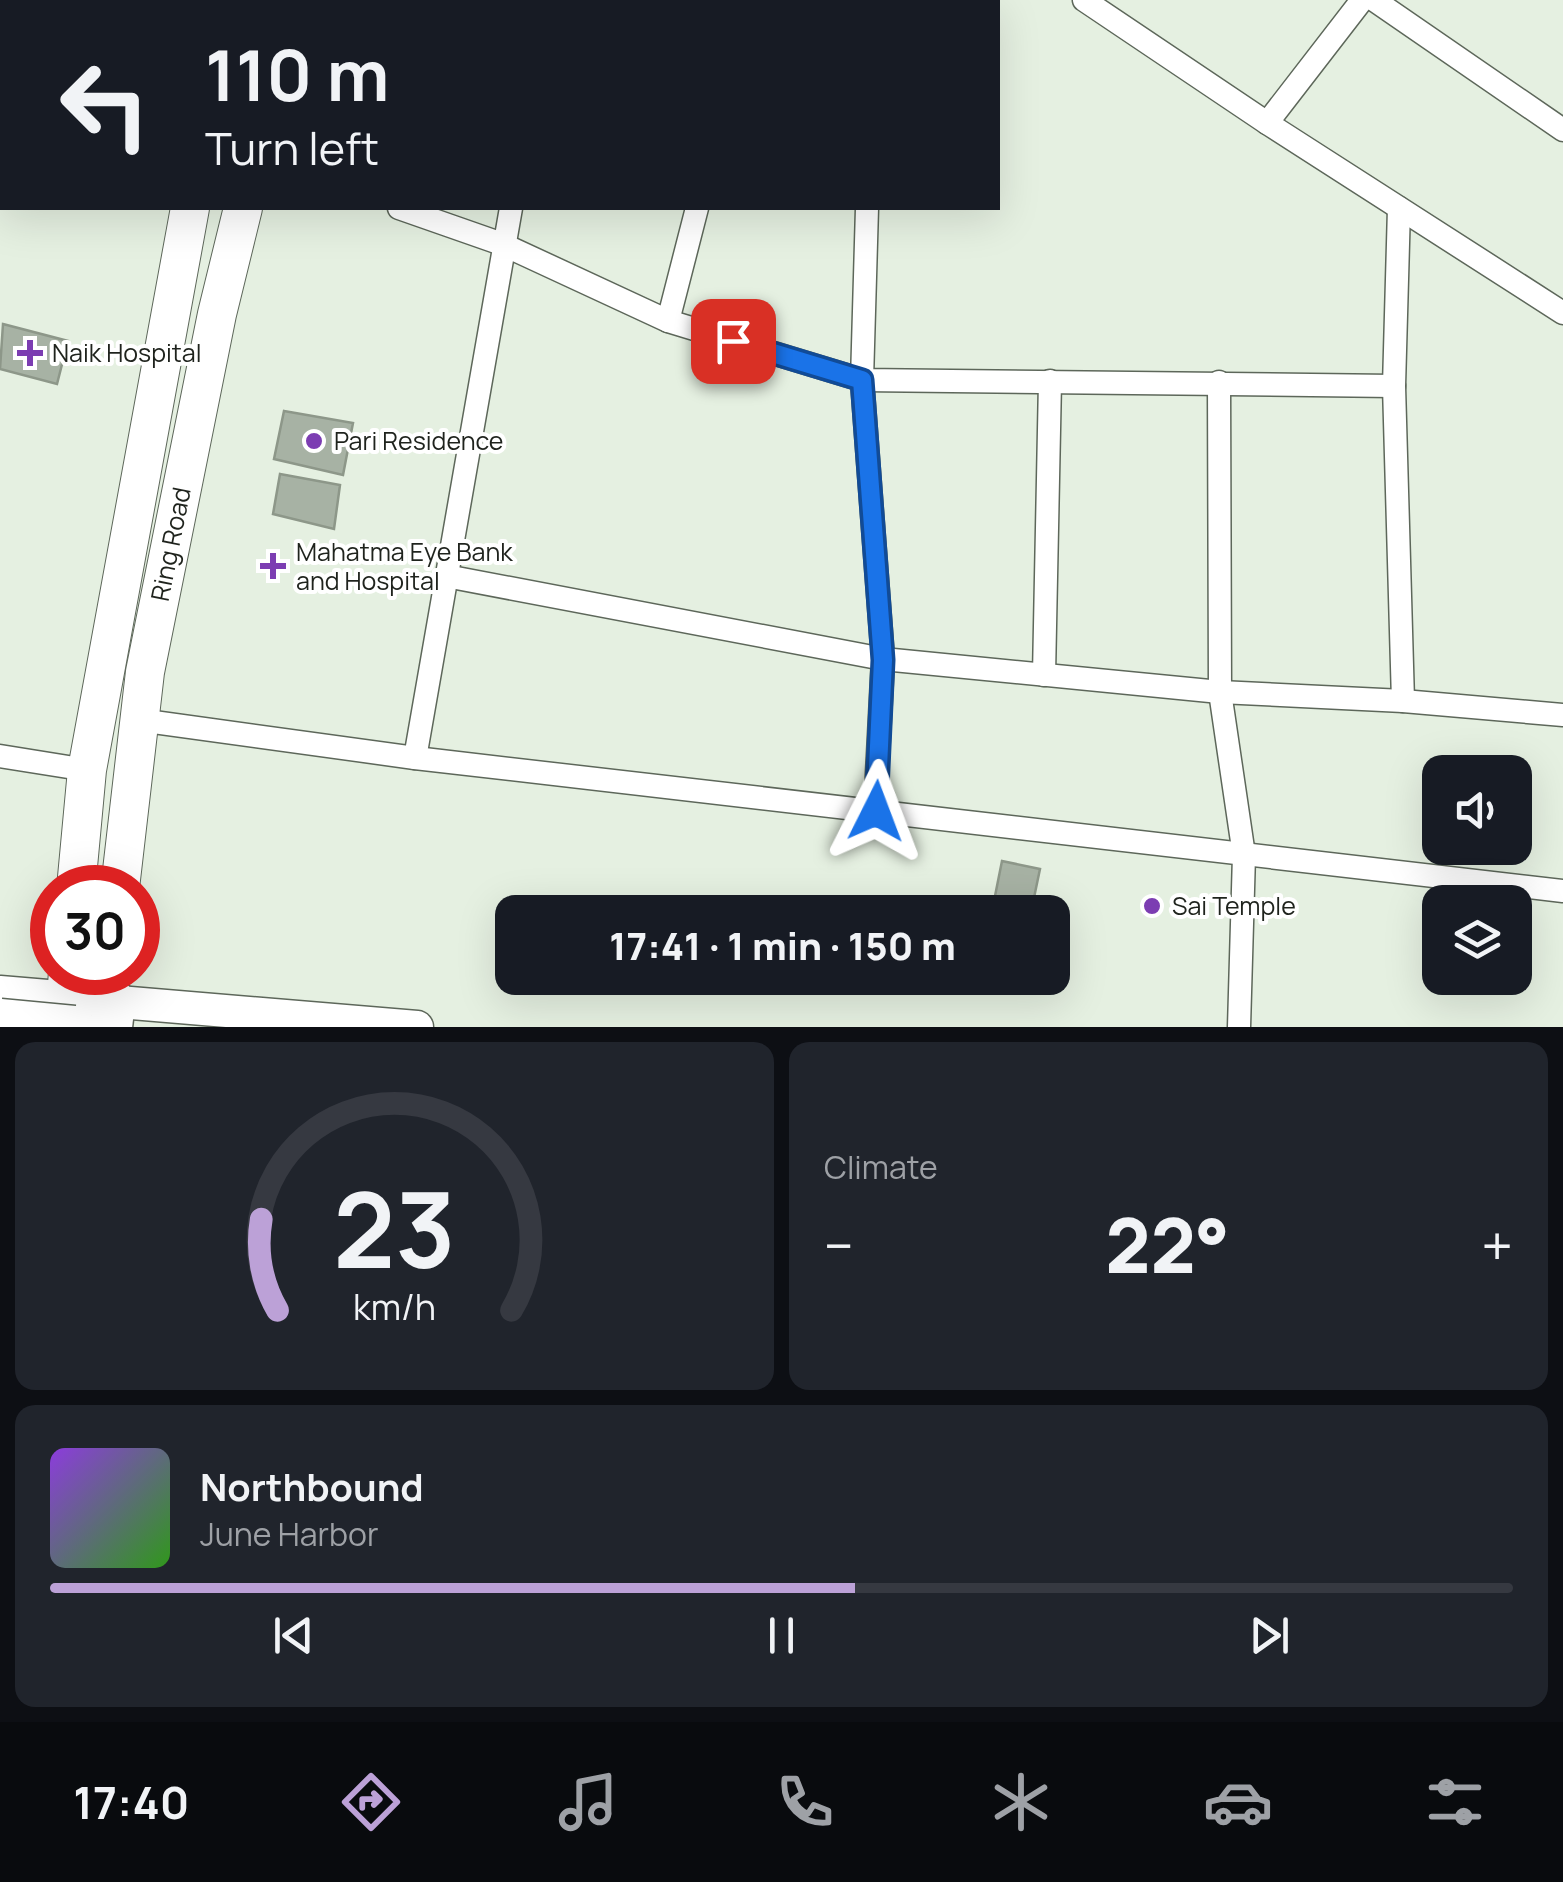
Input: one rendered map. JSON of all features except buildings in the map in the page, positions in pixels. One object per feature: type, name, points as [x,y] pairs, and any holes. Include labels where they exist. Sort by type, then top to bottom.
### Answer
[{"type":"highway","points":[[0,1020],[68,1006]]},
{"type":"main road","name":"Ring Road","points":[[78,865],[87,770],[190,210]]},
{"type":"main road","name":"Ring Road","points":[[123,865],[145,672],[243,210]]},
{"type":"street","points":[[1084,0],[1563,313]]},
{"type":"street","points":[[1267,123],[1362,0]]},
{"type":"street","points":[[1374,0],[1563,130]]},
{"type":"street","points":[[1398,208],[1394,386],[1403,701]]},
{"type":"street","points":[[405,210],[502,244],[668,321],[862,380],[1394,386]]},
{"type":"street","points":[[415,758],[510,210]]},
{"type":"street","points":[[668,321],[696,210]]},
{"type":"street","points":[[867,210],[862,380],[883,660],[876,811]]},
{"type":"street","points":[[1044,675],[1050,381]]},
{"type":"street","points":[[1219,382],[1220,692],[1244,855],[1239,1027]]},
{"type":"street","points":[[446,576],[883,660],[1220,692],[1403,701],[1563,715]]},
{"type":"street","points":[[139,720],[415,758],[1563,890]]},
{"type":"street","points":[[0,756],[87,770]]},
{"type":"street","points":[[0,992],[68,1006],[114,1000],[417,1027]]},
{"type":"place","name":"Naik Hospital","points":[[30,353]]},
{"type":"place","name":"Pari Residence","points":[[314,441]]},
{"type":"place","name":"Mahatma Eye Bank and Hospital","points":[[273,566]]},
{"type":"place","name":"Sai Temple","points":[[1152,906]]},
{"type":"route","points":[[733,341],[862,380],[883,660],[876,811]]}]
